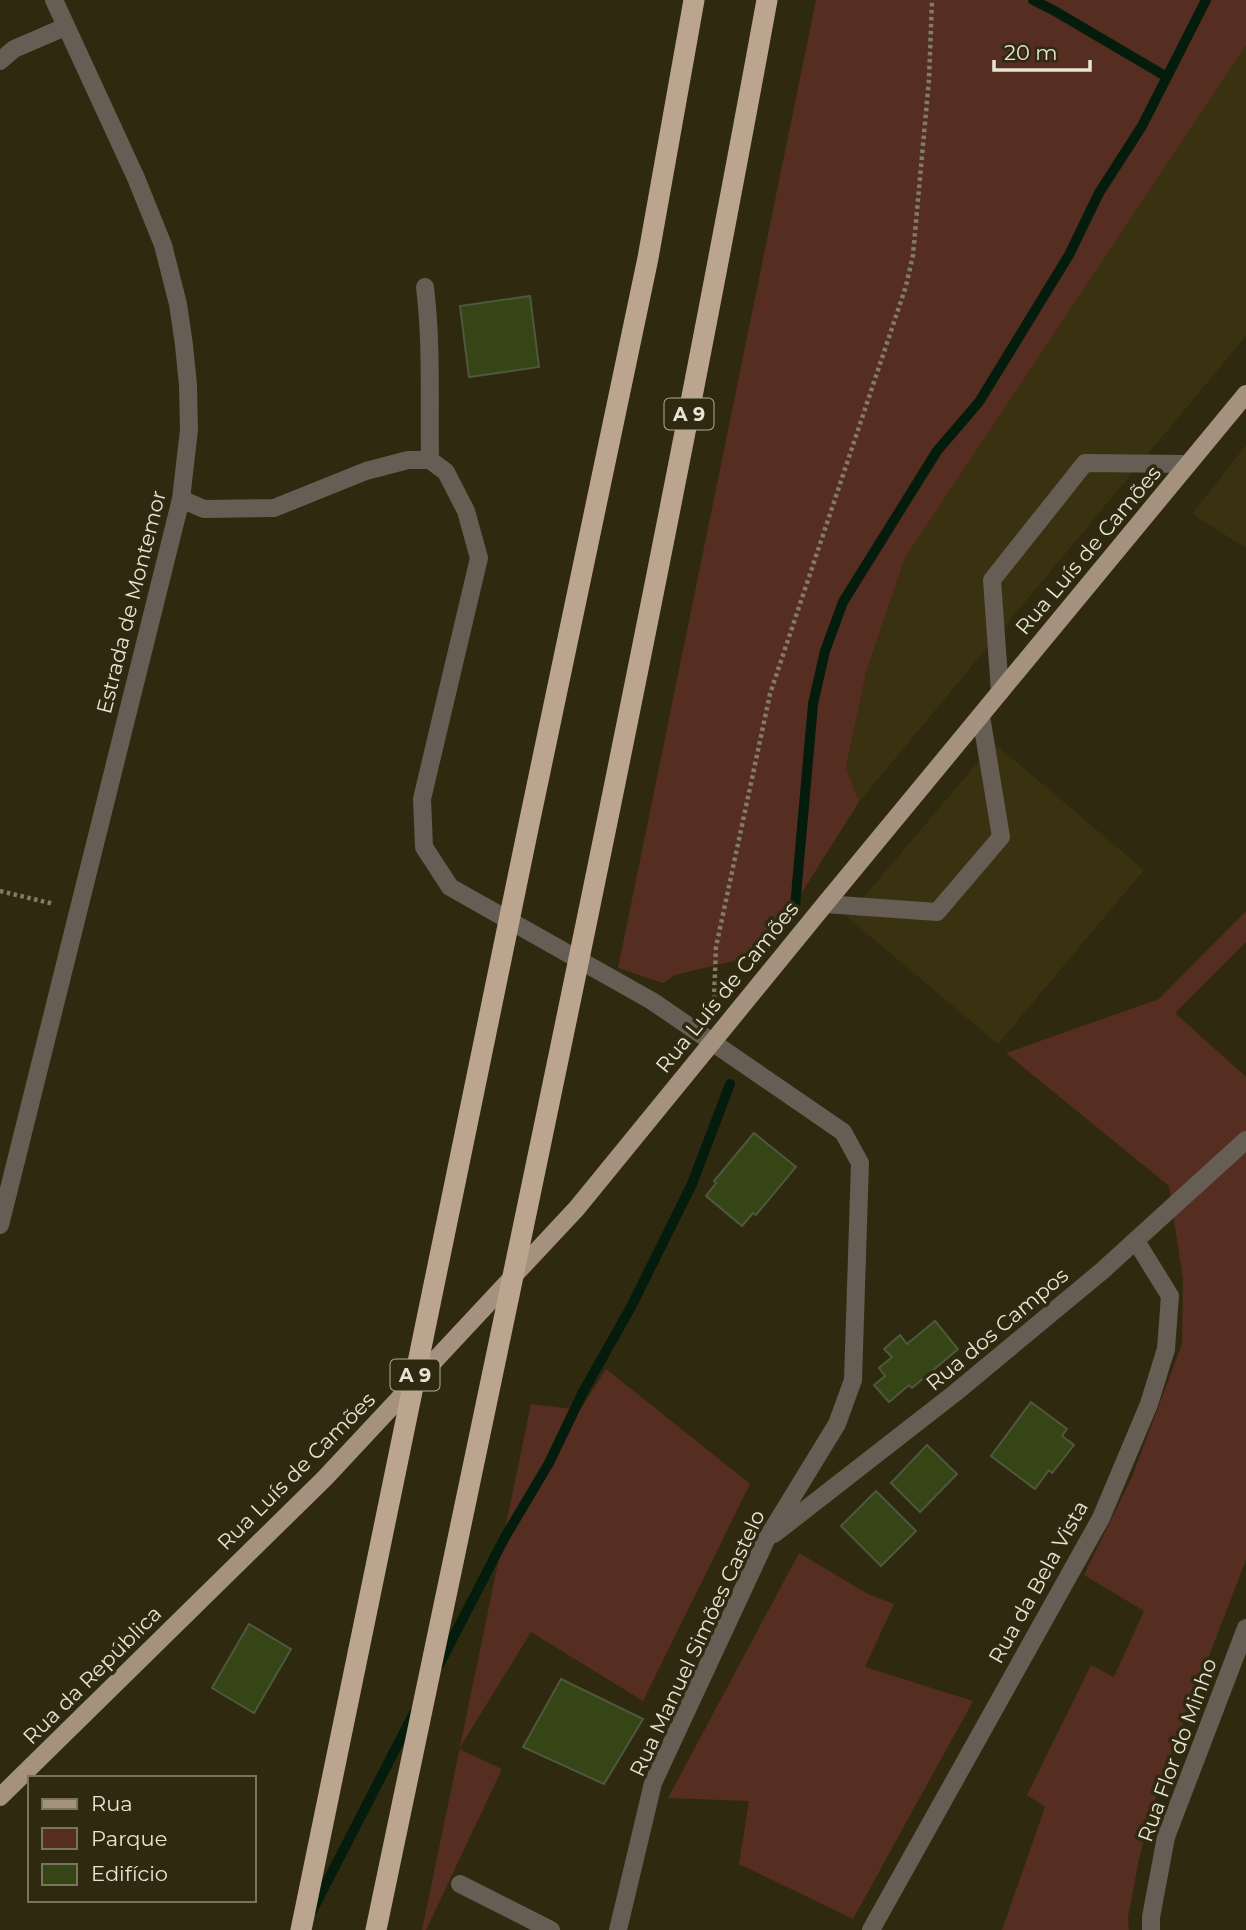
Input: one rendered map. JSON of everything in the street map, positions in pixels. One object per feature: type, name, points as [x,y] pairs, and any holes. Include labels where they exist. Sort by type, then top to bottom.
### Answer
[{"type":"highway","name":"A 9","points":[[300,1930],[648,258],[694,0]]},
{"type":"highway","name":"A 9","points":[[376,1930],[606,827],[716,279],[767,0]]},
{"type":"main road","name":"Rua Luís de Camões","points":[[216,1585],[325,1478],[577,1208],[1246,394]]},
{"type":"main road","name":"Rua da República","points":[[0,1797],[216,1585]]},
{"type":"street","name":"Estrada de Montemor","points":[[0,1225],[181,499],[189,430],[188,385],[180,317],[163,245],[136,178],[54,0]]},
{"type":"street","points":[[0,61],[14,48],[65,27]]},
{"type":"street","points":[[181,499],[204,509],[274,508],[366,471],[408,460],[430,460],[430,368],[425,287]]},
{"type":"street","name":"Rua Manuel Simões Castelo","points":[[430,460],[446,472],[466,511],[479,558],[422,799],[424,847],[450,887],[652,1001],[843,1132],[860,1163],[853,1380],[837,1424],[766,1540],[653,1783],[618,1930]]},
{"type":"street","points":[[1000,692],[992,580],[1085,463],[1188,464]]},
{"type":"street","points":[[825,904],[937,912],[1001,837],[981,716]]},
{"type":"street","name":"Rua dos Campos","points":[[766,1540],[955,1393],[1136,1241],[1246,1140]]},
{"type":"street","name":"Rua da Bela Vista","points":[[870,1930],[1101,1518],[1149,1404],[1166,1349],[1170,1296],[1136,1241]]},
{"type":"street","name":"Rua Flor do Minho","points":[[1151,1930],[1166,1837],[1246,1628]]},
{"type":"street","points":[[460,1884],[551,1930]]},
{"type":"path","points":[[712,1042],[716,947],[770,694],[911,265],[929,79],[932,0]]},
{"type":"path","points":[[0,891],[78,910]]},
{"type":"shaded area","points":[[1246,45],[1246,336],[859,802],[846,767],[867,669],[905,558]]},
{"type":"shaded area","points":[[1246,445],[1246,548],[1192,514]]},
{"type":"shaded area","points":[[994,743],[1144,870],[998,1044],[847,917]]},
{"type":"green space","points":[[816,0],[1246,0],[1246,45],[905,558],[867,669],[846,767],[859,802],[785,919],[754,956],[675,975],[663,983],[618,968]]},
{"type":"green space","points":[[1246,911],[1246,942],[1175,1013],[1246,1077],[1246,1560],[1158,1788],[1139,1859],[1128,1917],[1129,1930],[1002,1930],[1045,1807],[1027,1795],[1091,1665],[1114,1677],[1144,1611],[1084,1575],[1132,1477],[1182,1344],[1183,1279],[1169,1186],[1006,1053],[1159,999]]},
{"type":"green space","points":[[606,1369],[750,1484],[643,1701],[531,1632],[460,1748],[531,1404],[580,1410]]},
{"type":"green space","points":[[799,1553],[868,1594],[894,1604],[865,1667],[973,1701],[853,1919],[739,1864],[749,1801],[668,1798]]},
{"type":"green space","points":[[459,1749],[502,1769],[426,1930],[422,1930]]},
{"type":"building","points":[[530,296],[539,367],[469,377],[460,306]]},
{"type":"building","points":[[754,1133],[796,1167],[756,1215],[753,1213],[742,1226],[706,1196],[716,1183],[714,1181]]},
{"type":"building","points":[[935,1321],[958,1349],[912,1388],[909,1385],[889,1402],[874,1385],[885,1376],[879,1368],[892,1357],[884,1349],[900,1335],[907,1344]]},
{"type":"building","points":[[1031,1402],[1067,1429],[1062,1436],[1074,1445],[1052,1473],[1049,1470],[1035,1489],[991,1456]]},
{"type":"building","points":[[927,1445],[957,1474],[920,1512],[891,1483]]},
{"type":"building","points":[[876,1491],[916,1531],[881,1566],[841,1526]]},
{"type":"building","points":[[249,1624],[291,1649],[254,1713],[212,1688]]},
{"type":"building","points":[[561,1679],[643,1719],[604,1784],[523,1747]]},
{"type":"waterway","points":[[1033,0],[1167,77]]},
{"type":"waterway","points":[[795,907],[813,704],[825,651],[843,602],[937,451],[979,402],[1069,255],[1099,193],[1142,126],[1206,0]]},
{"type":"waterway","points":[[439,1665],[505,1537],[549,1463],[583,1392],[631,1307],[692,1184],[730,1084]]},
{"type":"waterway","points":[[312,1911],[414,1713]]}]
